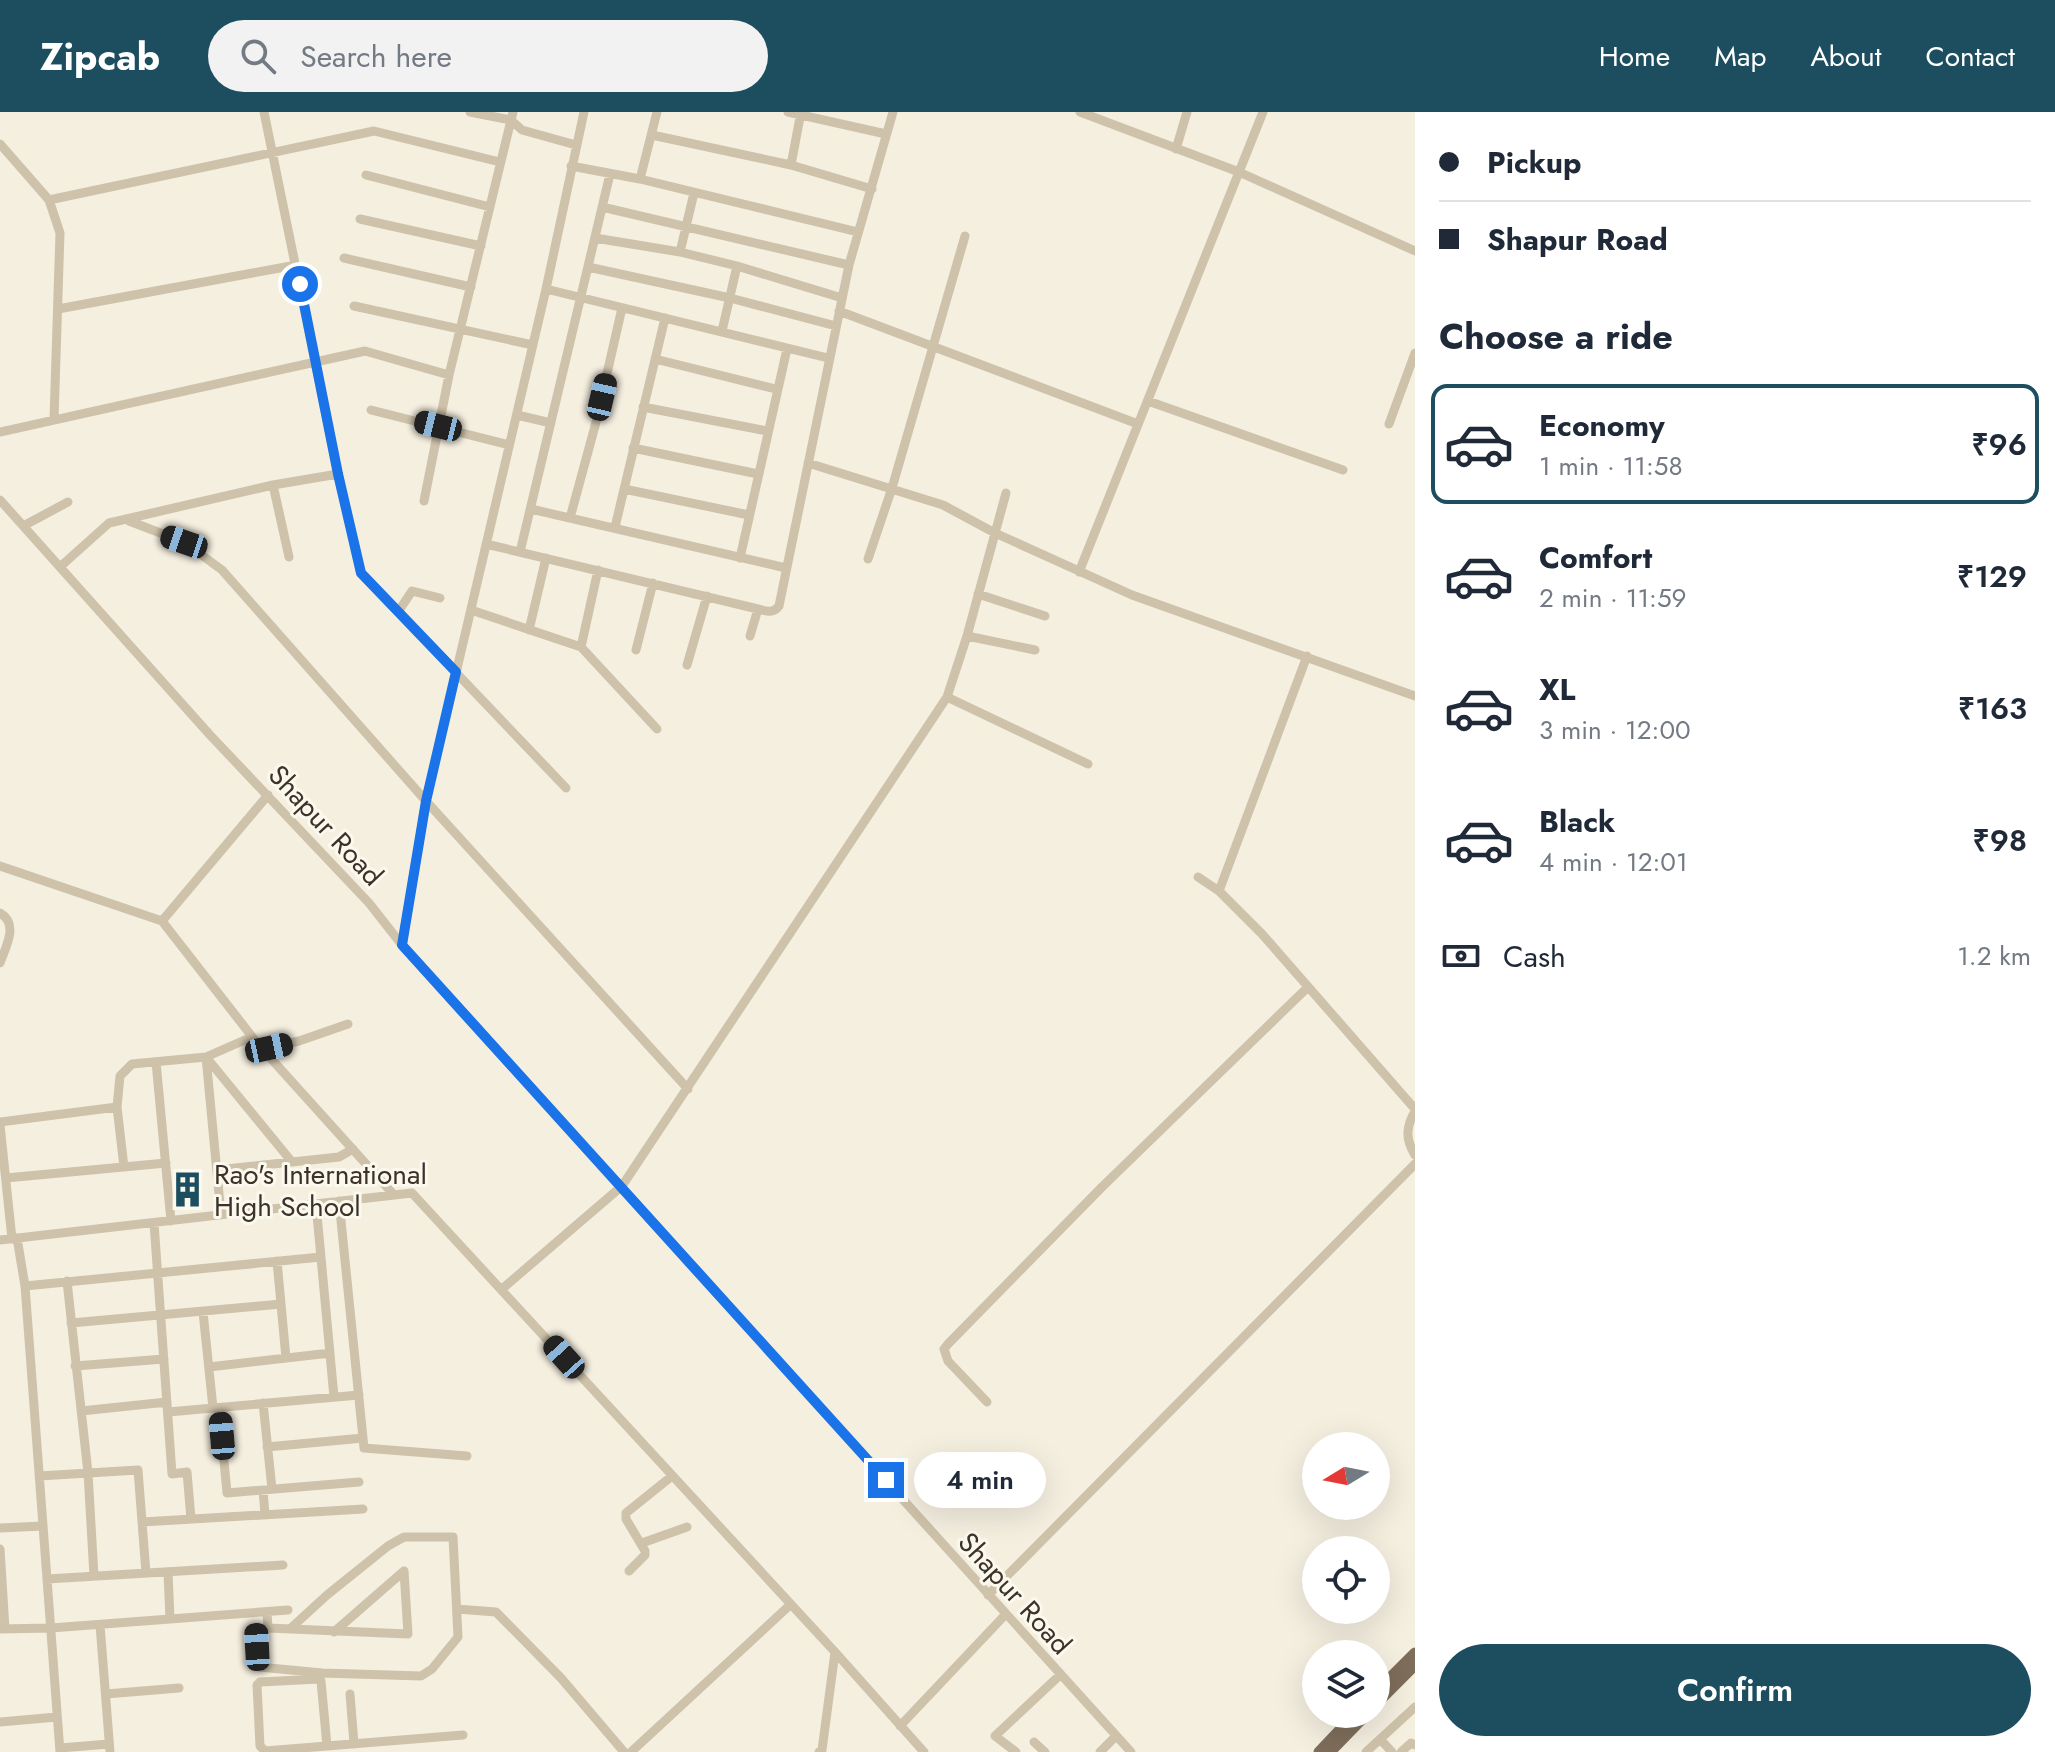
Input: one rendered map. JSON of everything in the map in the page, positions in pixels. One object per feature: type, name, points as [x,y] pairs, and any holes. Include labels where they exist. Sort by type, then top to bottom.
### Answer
[{"type":"main road","points":[[1390,1678],[1415,1653]]},
{"type":"main road","points":[[1390,1690],[1415,1666]]},
{"type":"main road","points":[[1334,1748],[1346,1728]]},
{"type":"main road","points":[[1319,1752],[1334,1748],[1353,1728]]},
{"type":"street","points":[[264,112],[361,573],[566,788]]},
{"type":"street","points":[[470,112],[512,116],[522,130],[576,145]]},
{"type":"street","points":[[402,945],[426,801],[546,289],[584,112]]},
{"type":"street","points":[[640,179],[657,112]]},
{"type":"street","points":[[788,112],[886,134]]},
{"type":"street","points":[[486,544],[758,609],[771,611],[779,606],[849,265],[893,112]]},
{"type":"street","points":[[1080,112],[1239,172],[1415,251]]},
{"type":"street","points":[[1106,123],[1110,112]]},
{"type":"street","points":[[1176,149],[1187,112]]},
{"type":"street","points":[[1079,572],[1263,112]]},
{"type":"street","points":[[791,165],[801,114]]},
{"type":"street","points":[[424,501],[449,375],[512,116]]},
{"type":"street","points":[[49,200],[374,131],[500,162]]},
{"type":"street","points":[[652,135],[791,165],[872,189]]},
{"type":"street","points":[[0,144],[49,200],[60,233],[54,419]]},
{"type":"street","points":[[571,166],[640,179],[858,232]]},
{"type":"street","points":[[520,552],[610,174]]},
{"type":"street","points":[[366,175],[490,207]]},
{"type":"street","points":[[680,252],[694,193]]},
{"type":"street","points":[[602,207],[849,265]]},
{"type":"street","points":[[360,219],[481,246]]},
{"type":"street","points":[[868,559],[892,488],[965,236]]},
{"type":"street","points":[[595,238],[680,252],[842,298]]},
{"type":"street","points":[[344,258],[471,287]]},
{"type":"street","points":[[58,309],[296,265]]},
{"type":"street","points":[[722,331],[737,266]]},
{"type":"street","points":[[588,267],[730,298],[836,326]]},
{"type":"street","points":[[546,289],[828,358]]},
{"type":"street","points":[[354,306],[533,345]]},
{"type":"street","points":[[570,518],[622,308]]},
{"type":"street","points":[[839,311],[1138,424]]},
{"type":"street","points":[[615,527],[665,318]]},
{"type":"street","points":[[740,558],[787,349]]},
{"type":"street","points":[[0,432],[365,351],[449,375]]},
{"type":"street","points":[[1389,424],[1415,353]]},
{"type":"street","points":[[655,359],[776,389]]},
{"type":"street","points":[[1148,401],[1343,470]]},
{"type":"street","points":[[643,407],[767,431]]},
{"type":"street","points":[[371,410],[509,445]]},
{"type":"street","points":[[517,415],[551,423]]},
{"type":"street","points":[[633,448],[758,474]]},
{"type":"street","points":[[808,463],[943,505],[995,533],[1132,595],[1415,696]]},
{"type":"street","points":[[61,566],[109,523],[129,521],[273,485],[338,474]]},
{"type":"street","points":[[273,485],[289,557]]},
{"type":"street","points":[[624,489],[749,515]]},
{"type":"street","points":[[502,1289],[622,1186],[947,697],[1006,493]]},
{"type":"street","name":"Shapur Road","points":[[0,500],[210,735],[369,903],[402,945],[1131,1752]]},
{"type":"street","points":[[25,525],[68,502]]},
{"type":"street","points":[[531,509],[786,568]]},
{"type":"street","points":[[129,521],[184,542],[222,570],[426,801],[688,1089]]},
{"type":"street","points":[[529,630],[546,558]]},
{"type":"street","points":[[581,647],[598,570]]},
{"type":"street","points":[[636,650],[653,583]]},
{"type":"street","points":[[398,612],[412,591],[440,598]]},
{"type":"street","points":[[978,594],[1045,616]]},
{"type":"street","points":[[687,665],[707,596]]},
{"type":"street","points":[[750,636],[758,609]]},
{"type":"street","points":[[471,610],[581,647],[657,729]]},
{"type":"street","points":[[967,636],[1035,650]]},
{"type":"street","points":[[1219,891],[1307,656]]},
{"type":"street","points":[[947,697],[1088,764]]},
{"type":"street","points":[[162,921],[268,795]]},
{"type":"street","points":[[0,866],[162,921],[257,1043],[394,1195]]},
{"type":"street","points":[[1198,877],[1219,891],[1262,934],[1415,1110],[1407,1130],[1415,1155]]},
{"type":"street","points":[[0,913],[9,919],[12,927],[0,963]]},
{"type":"street","points":[[987,1402],[948,1361],[944,1349],[1102,1187],[1308,987]]},
{"type":"street","points":[[124,1167],[117,1107],[120,1076],[132,1064],[206,1057],[247,1039],[269,1048],[348,1024]]},
{"type":"street","points":[[206,1057],[292,1162]]},
{"type":"street","points":[[206,1057],[221,1215]]},
{"type":"street","points":[[156,1062],[171,1221]]},
{"type":"street","points":[[100,1625],[109,1748],[60,1750],[25,1286],[4,1182],[0,1124],[117,1107]]},
{"type":"street","points":[[217,1170],[339,1157],[353,1149]]},
{"type":"street","points":[[4,1182],[166,1163]]},
{"type":"street","points":[[988,1595],[1415,1164]]},
{"type":"street","points":[[0,1240],[412,1193],[924,1752]]},
{"type":"street","points":[[339,1201],[364,1448],[467,1456]]},
{"type":"street","points":[[316,1204],[334,1397]]},
{"type":"street","points":[[154,1223],[172,1474],[187,1472],[191,1519]]},
{"type":"street","points":[[25,1286],[321,1257]]},
{"type":"street","points":[[277,1261],[286,1358]]},
{"type":"street","points":[[67,1281],[88,1473],[94,1576]]},
{"type":"street","points":[[71,1323],[281,1304]]},
{"type":"street","points":[[203,1312],[227,1493],[359,1482]]},
{"type":"street","points":[[209,1367],[330,1353]]},
{"type":"street","points":[[75,1366],[164,1359]]},
{"type":"street","points":[[81,1411],[216,1408],[359,1395]]},
{"type":"street","points":[[263,1403],[267,1447],[265,1515]]},
{"type":"street","points":[[267,1447],[363,1438]]},
{"type":"street","points":[[39,1476],[138,1470],[146,1573]]},
{"type":"street","points":[[629,1571],[645,1555],[642,1543],[626,1519],[626,1513],[672,1476]]},
{"type":"street","points":[[142,1522],[363,1509]]},
{"type":"street","points":[[0,1528],[43,1526]]},
{"type":"street","points":[[642,1543],[687,1527]]},
{"type":"street","points":[[255,1613],[259,1667],[416,1677],[432,1669],[458,1637],[453,1537],[404,1537],[388,1546],[327,1595],[291,1628]]},
{"type":"street","points":[[0,1549],[2,1629],[100,1625],[288,1610]]},
{"type":"street","points":[[47,1579],[283,1565]]},
{"type":"street","points":[[256,1629],[291,1628],[334,1632],[408,1634],[404,1571],[334,1632]]},
{"type":"street","points":[[168,1572],[170,1619]]},
{"type":"street","points":[[631,1752],[790,1605]]},
{"type":"street","points":[[457,1609],[496,1612],[561,1678],[624,1752]]},
{"type":"street","points":[[267,1613],[268,1628]]},
{"type":"street","points":[[900,1726],[1005,1615]]},
{"type":"street","points":[[819,1752],[822,1750],[835,1652]]},
{"type":"street","points":[[1016,1752],[995,1736],[1060,1675]]},
{"type":"street","points":[[327,1746],[319,1679],[260,1682],[257,1685],[262,1749],[265,1751],[430,1738],[463,1735]]},
{"type":"street","points":[[106,1694],[179,1688]]},
{"type":"street","points":[[350,1694],[354,1744]]},
{"type":"street","points":[[1366,1752],[1415,1707]]},
{"type":"street","points":[[0,1722],[57,1717]]},
{"type":"street","points":[[1100,1752],[1116,1736]]},
{"type":"street","points":[[430,1738],[431,1750]]},
{"type":"street","points":[[1380,1739],[1392,1752]]},
{"type":"street","points":[[993,1752],[1000,1740]]},
{"type":"street","points":[[1034,1742],[1045,1752]]},
{"type":"street","points":[[1401,1752],[1411,1743],[1415,1745]]},
{"type":"place","name":"Rao's International High School","points":[[188,1190]]},
{"type":"route","points":[[300,284],[361,573],[456,672],[426,801],[402,945],[886,1480]]}]
